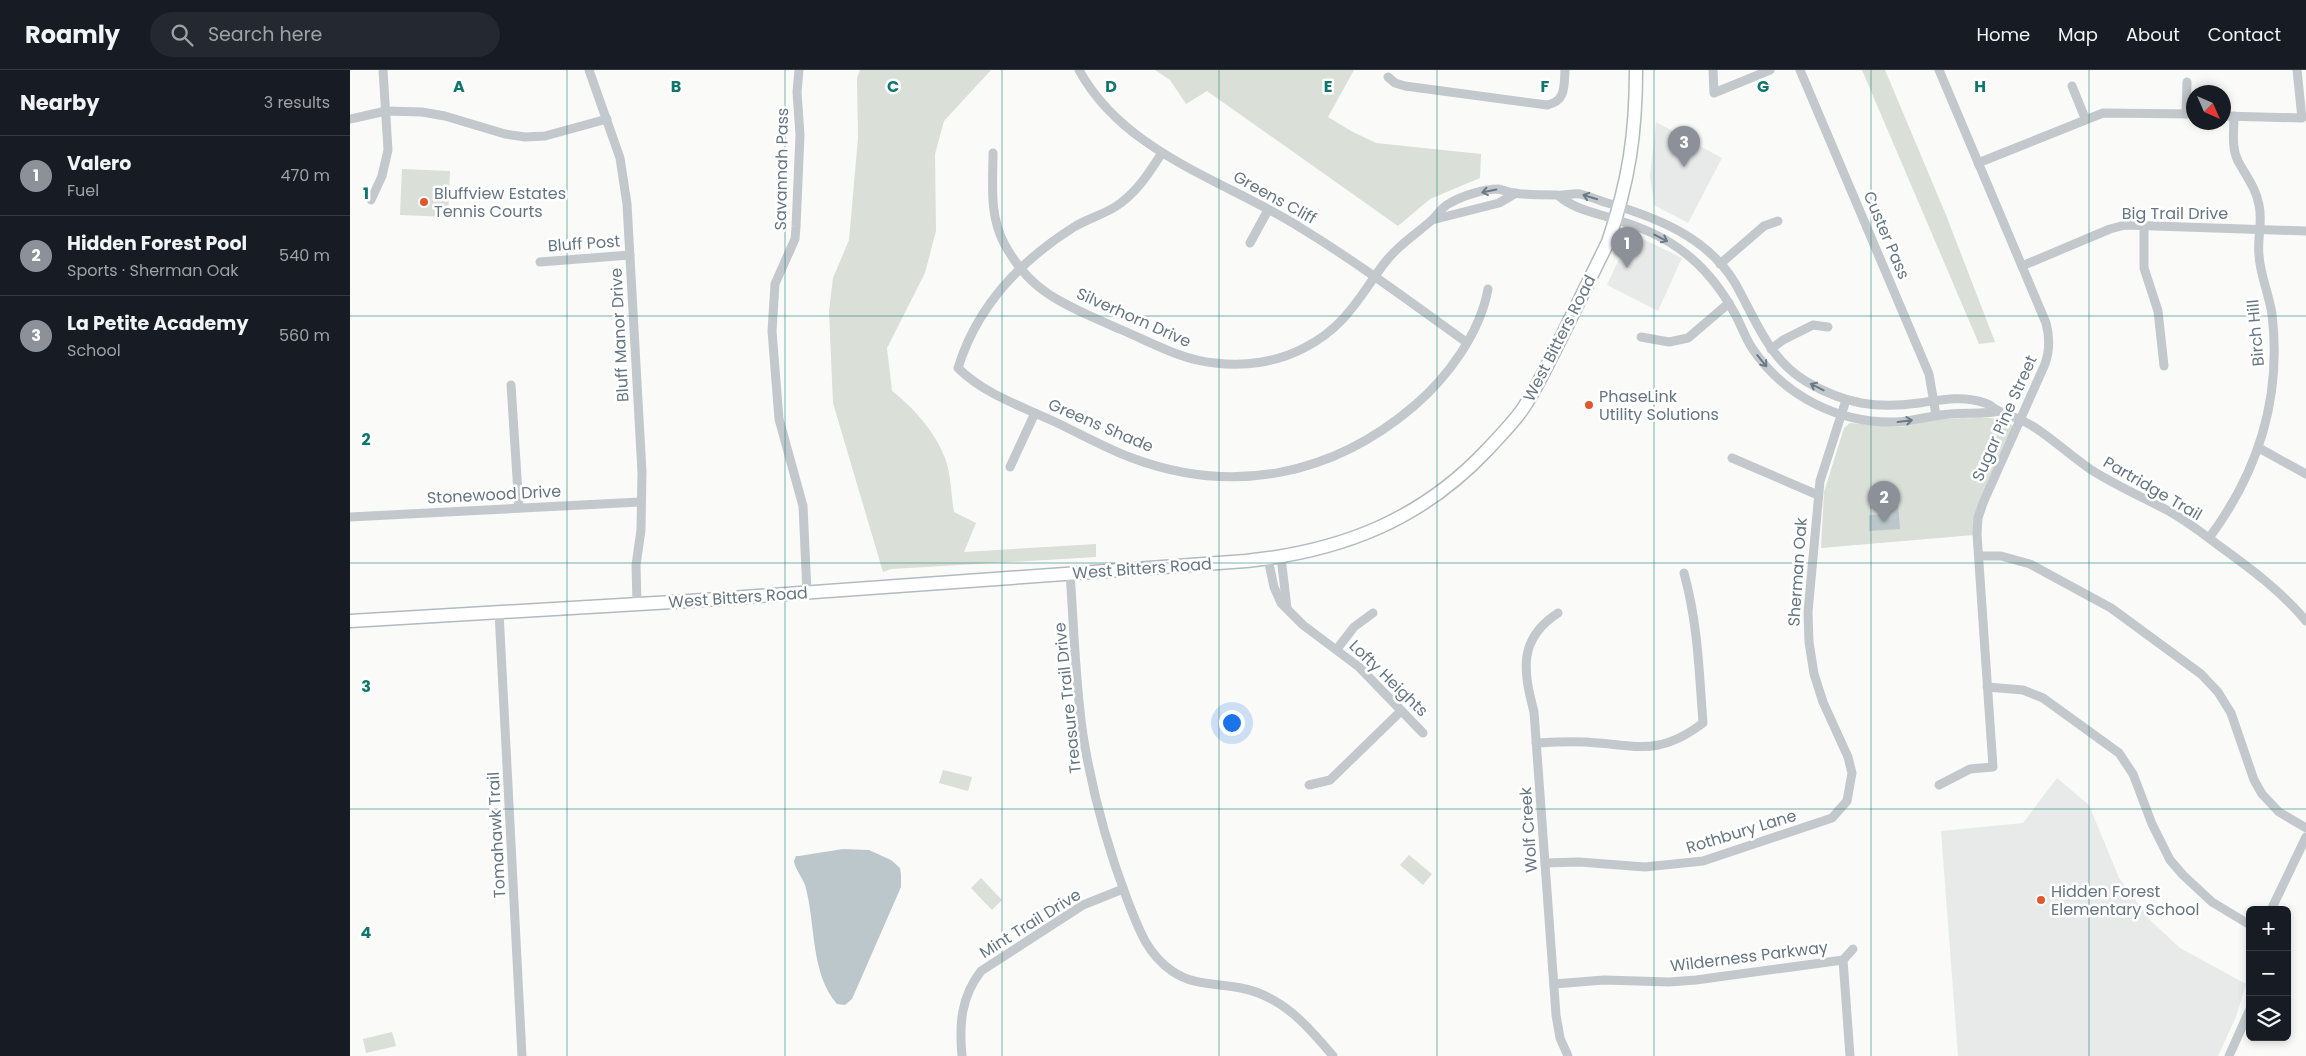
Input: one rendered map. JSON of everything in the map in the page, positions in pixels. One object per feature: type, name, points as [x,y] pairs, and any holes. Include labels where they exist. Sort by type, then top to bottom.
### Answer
[{"type":"main road","name":"West Bitters Road","points":[[350,621],[637,604],[1268,559],[1310,552],[1346,542],[1382,527],[1442,492],[1473,465],[1522,410],[1537,385],[1608,242],[1616,219],[1632,154],[1636,113],[1636,70]]},
{"type":"street","points":[[371,200],[385,168],[388,150],[383,70]]},
{"type":"street","name":"Bluff Manor Drive","points":[[589,70],[620,158],[625,186],[642,472],[641,530],[636,565],[637,604]]},
{"type":"street","name":"Savannah Pass","points":[[799,70],[797,92],[800,135],[795,239],[776,284],[772,331],[779,419],[803,506],[807,592]]},
{"type":"street","name":"Greens Cliff","points":[[1079,70],[1106,107],[1148,145],[1299,226],[1466,342]]},
{"type":"street","points":[[1388,77],[1395,83],[1405,86],[1547,105],[1560,100],[1564,94],[1565,70]]},
{"type":"street","points":[[1713,70],[1714,93],[1770,70]]},
{"type":"street","name":"Custer Pass","points":[[1800,70],[1929,374],[1936,415]]},
{"type":"street","name":"Sugar Pine Street","points":[[1939,785],[1970,769],[1992,767],[1978,556],[1978,518],[2049,354],[2050,338],[2046,323],[1940,70]]},
{"type":"street","points":[[2234,116],[2302,118],[2297,70]]},
{"type":"street","points":[[2072,86],[2085,118]]},
{"type":"street","points":[[350,119],[386,111],[445,116],[505,134],[525,137],[545,136],[607,119]]},
{"type":"street","points":[[1978,162],[2085,118],[2103,113],[2186,114]]},
{"type":"street","name":"Birch Hill","points":[[2209,538],[2245,483],[2259,448],[2270,405],[2274,374],[2272,313],[2258,255],[2260,206],[2254,188],[2238,160],[2233,144],[2234,116]]},
{"type":"street","name":"Silverhorn Drive","points":[[993,153],[994,212],[996,223],[1006,246],[1020,267],[1046,292],[1100,320],[1184,357],[1212,363],[1231,364],[1271,360],[1303,349],[1335,327],[1350,313],[1374,277],[1399,247],[1432,220],[1446,205],[1469,196],[1496,189],[1516,194],[1540,193],[1559,196],[1576,193],[1620,206]]},
{"type":"street","points":[[1020,267],[1046,245],[1076,226],[1123,201],[1144,181],[1162,153]]},
{"type":"street","name":"Silverhorn Drive","points":[[1432,220],[1499,203],[1516,194]]},
{"type":"street","points":[[1469,196],[1474,210]]},
{"type":"street","name":"Silverhorn Drive","points":[[1559,196],[1570,205],[1616,219]]},
{"type":"street","name":"Partridge Trail","points":[[1620,206],[1636,210],[1674,227],[1694,240],[1720,264],[1733,280],[1759,332],[1771,349],[1783,364],[1804,381],[1861,405],[1887,406],[1967,399],[1987,403],[1999,411],[2036,428],[2089,468],[2131,493],[2166,509],[2209,538],[2260,576],[2287,600],[2306,621]]},
{"type":"street","points":[[1250,243],[1268,210]]},
{"type":"street","name":"Partridge Trail","points":[[1616,219],[1655,235],[1684,252],[1709,274],[1729,303],[1746,339],[1759,357],[1785,385],[1817,405],[1841,416],[1881,422],[1900,422],[1936,415],[1985,414],[1999,411]]},
{"type":"street","points":[[1720,264],[1764,226],[1778,222]]},
{"type":"street","name":"Big Trail Drive","points":[[2022,266],[2110,229],[2125,225],[2306,231]]},
{"type":"street","points":[[2144,225],[2144,268],[2158,311],[2164,366]]},
{"type":"street","name":"Bluff Post","points":[[540,262],[630,255]]},
{"type":"street","name":"Greens Shade","points":[[1020,267],[980,317],[963,352],[958,368],[983,388],[1132,458],[1179,471],[1208,476],[1252,477],[1291,472],[1334,458],[1384,430],[1436,385],[1466,342],[1485,308],[1488,289]]},
{"type":"street","points":[[1641,337],[1669,342],[1688,338],[1729,303]]},
{"type":"street","points":[[1771,349],[1783,340],[1813,325],[1828,327]]},
{"type":"street","points":[[1746,339],[1759,332]]},
{"type":"street","points":[[511,385],[519,508]]},
{"type":"street","name":"Sherman Oak","points":[[1846,400],[1825,463],[1818,495],[1808,612],[1808,642],[1814,674],[1823,702],[1848,758],[1852,773],[1847,801]]},
{"type":"street","points":[[1010,467],[1035,413]]},
{"type":"street","points":[[2259,448],[2306,474]]},
{"type":"street","points":[[1732,458],[1818,495]]},
{"type":"street","name":"Stonewood Drive","points":[[350,517],[640,502]]},
{"type":"street","points":[[1978,556],[2008,557],[2030,564],[2111,608],[2201,674],[2218,692],[2231,713],[2254,780],[2262,794],[2279,812],[2306,828]]},
{"type":"street","name":"Lofty Heights","points":[[1281,557],[1281,593]]},
{"type":"street","name":"Lofty Heights","points":[[1268,559],[1287,608],[1303,625],[1359,667],[1423,733]]},
{"type":"street","name":"Treasure Trail Drive","points":[[1070,573],[1083,734],[1093,786],[1107,840],[1123,889],[1143,938],[1159,962],[1178,975],[1194,982],[1242,988],[1276,1001],[1307,1024],[1332,1056]]},
{"type":"street","points":[[1536,743],[1586,742],[1645,748],[1675,741],[1703,723],[1696,623],[1684,573]]},
{"type":"street","name":"Tomahawk Trail","points":[[499,612],[522,1056]]},
{"type":"street","points":[[1337,649],[1354,627],[1373,613]]},
{"type":"street","name":"Wolf Creek","points":[[1558,613],[1539,628],[1531,641],[1526,657],[1528,688],[1534,712],[1558,1030],[1568,1056]]},
{"type":"street","points":[[1987,687],[2023,690],[2044,698],[2119,753],[2136,781],[2160,843],[2176,867],[2212,902],[2246,923]]},
{"type":"street","points":[[1309,785],[1330,780],[1402,711]]},
{"type":"street","name":"Rothbury Lane","points":[[1545,863],[1579,862],[1645,867],[1703,861],[1832,818],[1847,801]]},
{"type":"street","points":[[2273,906],[2306,837]]},
{"type":"street","name":"Mint Trail Drive","points":[[962,1056],[960,1018],[970,987],[982,971],[1082,905],[1123,889]]},
{"type":"street","name":"Wilderness Parkway","points":[[1554,984],[1604,980],[1669,982],[1696,980],[1843,960],[1853,949]]},
{"type":"street","points":[[1843,960],[1850,1056]]},
{"type":"street","points":[[2229,1056],[2246,1018]]},
{"type":"shaded area","points":[[860,70],[991,70],[944,121],[935,154],[936,231],[925,273],[887,348],[892,391],[923,421],[941,448],[949,471],[954,512],[976,523],[964,552],[1096,544],[1096,557],[891,569],[883,572],[833,403],[829,311],[833,278],[849,240],[858,138],[857,78]]},
{"type":"shaded area","points":[[1155,70],[1354,70],[1328,117],[1376,143],[1481,154],[1480,178],[1430,199],[1398,226],[1207,91],[1186,104],[1170,80]]},
{"type":"shaded area","points":[[1862,70],[1885,70],[1946,215],[1995,342],[1979,344]]},
{"type":"shaded area","points":[[1656,122],[1722,158],[1688,223],[1654,205],[1650,176]]},
{"type":"shaded area","points":[[402,169],[450,171],[448,217],[400,215]]},
{"type":"shaded area","points":[[1631,233],[1682,258],[1658,311],[1607,285]]},
{"type":"shaded area","points":[[1940,419],[2004,420],[2013,426],[1974,535],[1821,548],[1824,492],[1844,428],[1850,423],[1901,427]]},
{"type":"shaded area","points":[[1898,504],[1900,529],[1869,531],[1869,515],[1887,514],[1887,505]]},
{"type":"shaded area","points":[[943,770],[972,777],[968,791],[939,783]]},
{"type":"shaded area","name":"Hidden Forest Elementary School","points":[[2057,778],[2089,805],[2119,878],[2151,921],[2180,948],[2246,984],[2236,1017],[2218,1056],[1958,1056],[1941,831],[2023,823]]},
{"type":"shaded area","points":[[843,849],[869,850],[891,860],[900,868],[901,875],[901,887],[852,999],[845,1005],[837,1004],[828,992],[822,978],[805,885],[794,861],[796,856]]},
{"type":"shaded area","points":[[1409,855],[1432,874],[1423,885],[1400,865]]},
{"type":"shaded area","points":[[981,878],[1002,900],[992,910],[971,888]]},
{"type":"shaded area","points":[[392,1032],[396,1046],[366,1053],[363,1039]]},
{"type":"place","name":"La Petite Academy","points":[[1684,167]]},
{"type":"place","name":"Bluffview Estates Tennis Courts","points":[[424,202]]},
{"type":"place","name":"Valero","points":[[1627,268]]},
{"type":"place","name":"PhaseLink Utility Solutions","points":[[1589,405]]},
{"type":"place","name":"Hidden Forest Pool","points":[[1884,522]]},
{"type":"place","name":"Hidden Forest Elementary School","points":[[2041,900]]}]
